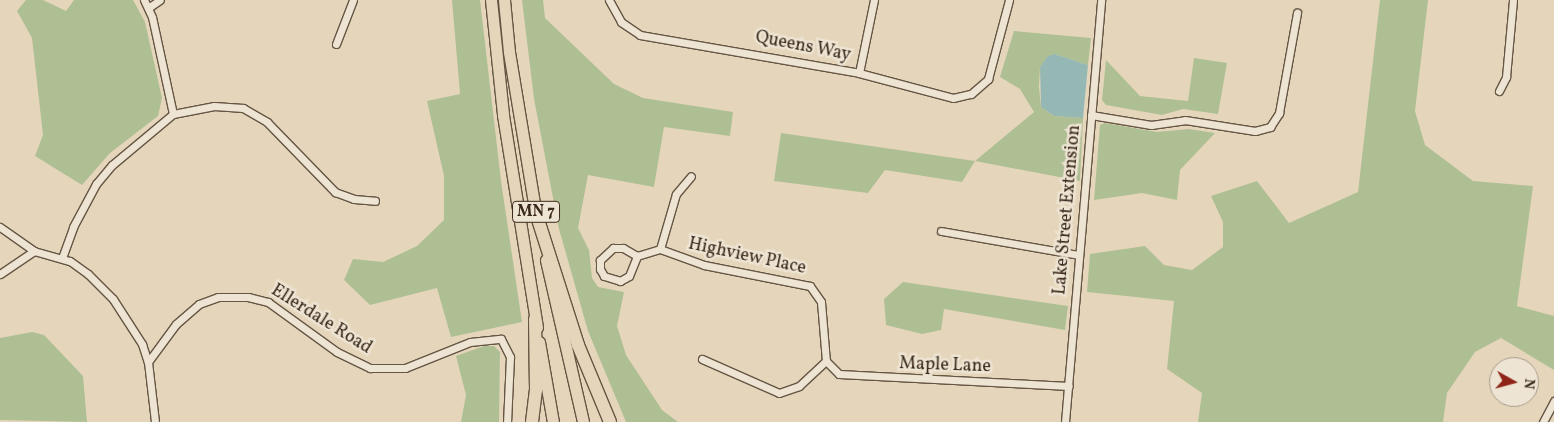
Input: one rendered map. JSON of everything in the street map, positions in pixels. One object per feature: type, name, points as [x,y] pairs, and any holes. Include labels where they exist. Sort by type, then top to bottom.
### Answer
[{"type":"highway","points":[[534,207],[578,345],[610,422]]},
{"type":"highway","points":[[532,422],[536,390],[535,318]]},
{"type":"main road","name":"MN 7","points":[[491,0],[503,114],[553,422]]},
{"type":"main road","name":"MN 7","points":[[504,0],[509,52],[534,207],[583,422]]},
{"type":"street","points":[[144,0],[148,8],[172,114]]},
{"type":"street","points":[[148,8],[160,0]]},
{"type":"street","points":[[336,44],[353,0]]},
{"type":"street","name":"Queens Way","points":[[609,0],[621,22],[640,35],[859,73],[953,98],[980,88],[991,68],[1009,0]]},
{"type":"street","points":[[859,73],[874,0]]},
{"type":"street","name":"Lake Street Extension","points":[[1065,422],[1101,0]]},
{"type":"street","points":[[1499,91],[1506,77],[1513,0]]},
{"type":"street","points":[[1091,115],[1151,125],[1185,120],[1255,131],[1270,126],[1279,113],[1296,12]]},
{"type":"street","points":[[62,258],[73,227],[96,184],[112,165],[172,114],[214,106],[243,108],[267,122],[335,192],[354,199],[375,201]]},
{"type":"street","name":"Highview Place","points":[[690,176],[676,194],[669,227],[660,249],[704,265],[810,286],[821,302],[826,361]]},
{"type":"street","points":[[0,228],[34,251],[62,258],[79,266],[113,300],[142,344],[148,362],[155,422]]},
{"type":"street","points":[[941,231],[1079,255]]},
{"type":"street","points":[[637,256],[629,276],[620,281],[604,276],[600,269],[600,260],[613,248],[623,248],[637,256],[660,249]]},
{"type":"street","points":[[0,274],[34,251]]},
{"type":"street","name":"Ellerdale Road","points":[[148,362],[187,313],[209,300],[229,296],[268,302],[338,352],[370,368],[406,368],[470,342],[500,339],[510,357],[507,422]]},
{"type":"street","points":[[702,359],[779,393],[799,386],[826,361]]},
{"type":"street","name":"Maple Lane","points":[[826,361],[839,374],[850,376],[1069,386]]},
{"type":"street","points":[[1542,422],[1554,401]]},
{"type":"green space","points":[[26,0],[43,0],[66,11],[74,0],[133,0],[145,22],[162,98],[158,116],[110,153],[82,185],[35,156],[43,135],[32,38],[17,11]]},
{"type":"green space","points":[[452,0],[480,0],[501,181],[522,322],[451,337],[437,288],[370,305],[344,280],[353,259],[383,262],[417,246],[444,220],[444,176],[427,101],[460,94]]},
{"type":"green space","points":[[522,0],[543,0],[545,18],[614,84],[643,98],[733,112],[730,136],[664,127],[654,187],[588,175],[578,228],[589,250],[592,278],[598,287],[624,292],[617,326],[626,355],[662,410],[678,422],[626,422],[588,331],[559,229],[534,99]]},
{"type":"green space","points":[[1380,0],[1428,0],[1415,111],[1425,145],[1473,181],[1533,186],[1517,306],[1554,316],[1554,370],[1539,361],[1539,357],[1532,357],[1501,338],[1475,352],[1447,393],[1443,422],[1198,422],[1202,393],[1167,369],[1174,301],[1087,292],[1090,254],[1145,246],[1164,265],[1192,270],[1223,247],[1223,222],[1211,196],[1257,181],[1289,223],[1358,192]]},
{"type":"green space","points":[[1014,31],[1091,38],[1088,65],[1055,54],[1040,67],[1041,107],[1054,116],[1083,118],[1080,181],[975,161],[1034,112],[1020,89],[1000,77]]},
{"type":"green space","points":[[1194,58],[1227,63],[1218,114],[1183,109],[1162,115],[1106,105],[1102,100],[1106,60],[1140,96],[1188,101]]},
{"type":"green space","points":[[1105,123],[1157,132],[1189,129],[1215,133],[1180,170],[1177,200],[1142,193],[1094,200],[1100,125]]},
{"type":"green space","points":[[781,133],[975,161],[962,182],[885,170],[868,193],[774,181]]},
{"type":"green space","points":[[903,282],[1068,306],[1065,330],[944,309],[941,330],[922,334],[886,325],[884,299]]},
{"type":"green space","points":[[32,332],[44,335],[83,376],[87,422],[0,420],[0,338]]},
{"type":"green space","points":[[484,346],[494,346],[500,352],[499,422],[461,422],[466,395],[456,356]]},
{"type":"water","points":[[1055,54],[1088,65],[1083,118],[1054,116],[1041,107],[1040,67],[1048,56]]}]
